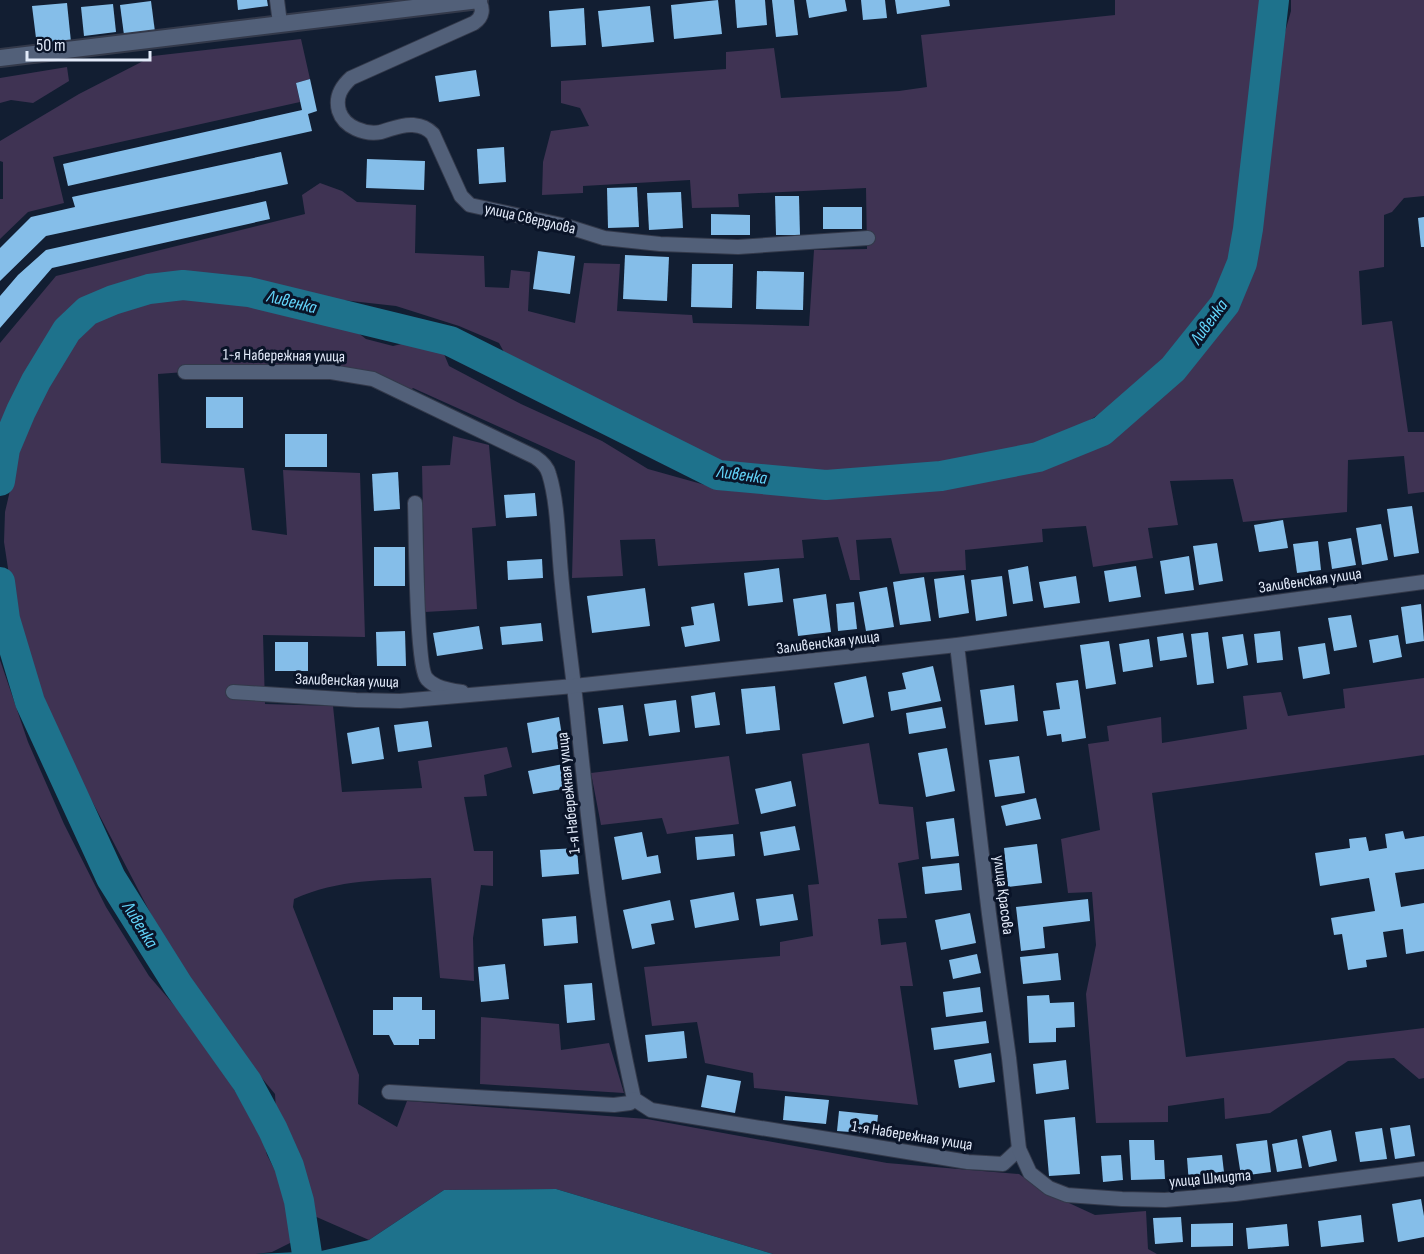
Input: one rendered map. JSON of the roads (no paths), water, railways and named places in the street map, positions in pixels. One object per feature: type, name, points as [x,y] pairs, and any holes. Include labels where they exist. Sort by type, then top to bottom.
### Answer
[{"type":"main road","name":"улица Свердлова","points":[[0,58],[479,0]]},
{"type":"street","points":[[277,0],[280,24]]},
{"type":"street","name":"улица Свердлова","points":[[479,0],[482,11],[480,18],[474,23],[351,78],[338,96],[343,120],[357,129],[370,132],[379,132],[402,125],[426,128],[434,134],[461,196],[470,205],[566,226],[604,238],[660,244],[738,247],[868,238]]},
{"type":"street","name":"1-я Набережная улица","points":[[185,372],[331,372],[373,379],[541,461],[549,474],[555,510],[565,623],[574,686],[590,844],[620,1037],[634,1099],[651,1110],[968,1162],[1003,1164],[1019,1149]]},
{"type":"street","points":[[415,502],[419,647],[423,671],[427,679],[440,687],[472,695]]},
{"type":"street","name":"Заливенская улица","points":[[233,692],[400,701],[574,686],[957,645],[1424,582]]},
{"type":"street","name":"улица Красова","points":[[957,645],[988,914],[1009,1058],[1019,1149]]},
{"type":"street","points":[[390,1092],[614,1105],[630,1103],[634,1099]]},
{"type":"street","name":"улица Шмидта","points":[[1019,1149],[1030,1173],[1049,1188],[1067,1195],[1098,1198],[1165,1200],[1235,1194],[1424,1169]]},
{"type":"water","points":[[556,1189],[773,1254],[256,1254],[321,1251],[369,1240],[444,1190]]},
{"type":"waterway","name":"Ливенка","points":[[0,481],[5,449],[21,411],[67,330],[87,311],[113,300],[149,289],[183,285],[249,292],[450,341],[718,475],[826,485],[941,476],[1038,457],[1102,431],[1173,369],[1225,304],[1242,263],[1248,229],[1274,0]]},
{"type":"waterway","name":"Ливенка","points":[[0,582],[5,619],[30,702],[111,878],[178,985],[247,1082],[273,1130],[289,1166],[299,1201],[307,1254]]}]
